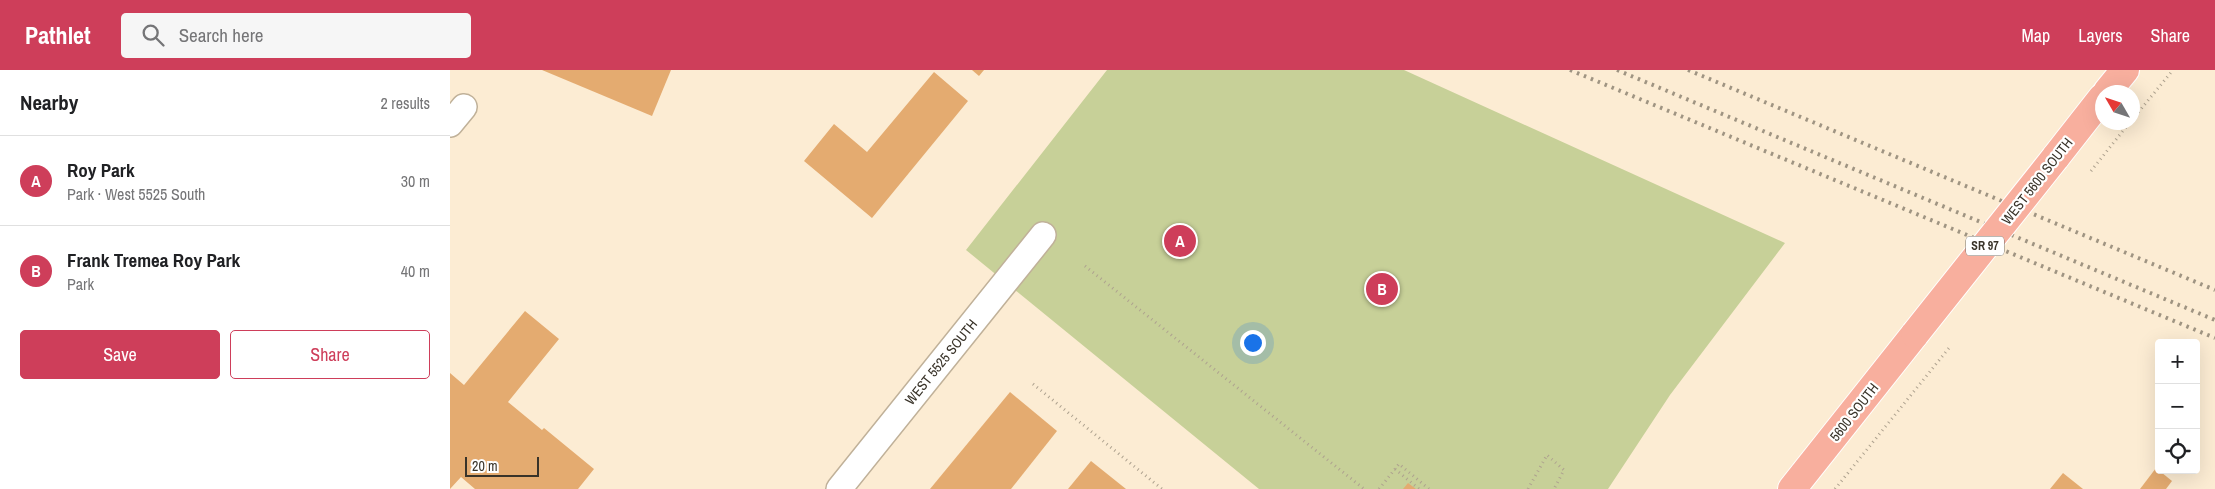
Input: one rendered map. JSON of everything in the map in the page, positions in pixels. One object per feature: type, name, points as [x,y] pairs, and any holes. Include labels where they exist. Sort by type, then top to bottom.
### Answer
[{"type":"main road","points":[[2113,85],[2125,70]]},
{"type":"main road","name":"WEST 5600 SOUTH","points":[[1915,334],[2095,107]]},
{"type":"main road","name":"5600 SOUTH","points":[[1792,489],[1915,334]]},
{"type":"street","name":"WEST 5525 SOUTH","points":[[839,489],[1043,235]]},
{"type":"path","points":[[2140,111],[2173,70]]},
{"type":"path","points":[[2091,171],[2125,130]]},
{"type":"path","points":[[1085,266],[1364,489]]},
{"type":"path","points":[[1835,489],[1949,348]]},
{"type":"path","points":[[1033,384],[1162,489]]},
{"type":"path","points":[[1528,489],[1547,455],[1564,470],[1554,489]]},
{"type":"path","points":[[1379,489],[1399,464],[1429,489]]},
{"type":"path","points":[[1395,469],[1419,489]]},
{"type":"green space","points":[[1107,70],[1404,70],[1785,243],[1670,395],[1608,489],[1259,489],[966,250]]},
{"type":"building","points":[[542,70],[671,70],[652,116]]},
{"type":"building","points":[[972,70],[984,70],[979,76]]},
{"type":"building","points":[[934,72],[968,101],[872,218],[804,161],[834,124],[867,152]]},
{"type":"building","points":[[525,311],[559,339],[508,402],[542,430],[544,428],[594,469],[578,489],[475,489],[461,477],[450,489],[450,373],[464,385]]},
{"type":"building","points":[[1010,392],[1057,431],[1011,489],[930,489]]},
{"type":"building","points":[[1091,461],[1126,489],[1068,489]]},
{"type":"building","points":[[2155,469],[2155,474],[2163,474],[2172,481],[2166,489],[2140,489]]},
{"type":"building","points":[[2063,473],[2083,489],[2050,489]]},
{"type":"building","points":[[1408,483],[1416,489],[1403,489]]},
{"type":"railway","points":[[1570,70],[2215,338]]},
{"type":"railway","points":[[1617,70],[2215,320]]},
{"type":"railway","points":[[1688,70],[2215,290]]},
{"type":"place","name":"Roy Park","points":[[1180,241]]},
{"type":"place","name":"Frank Tremea Roy Park","points":[[1382,289]]}]
